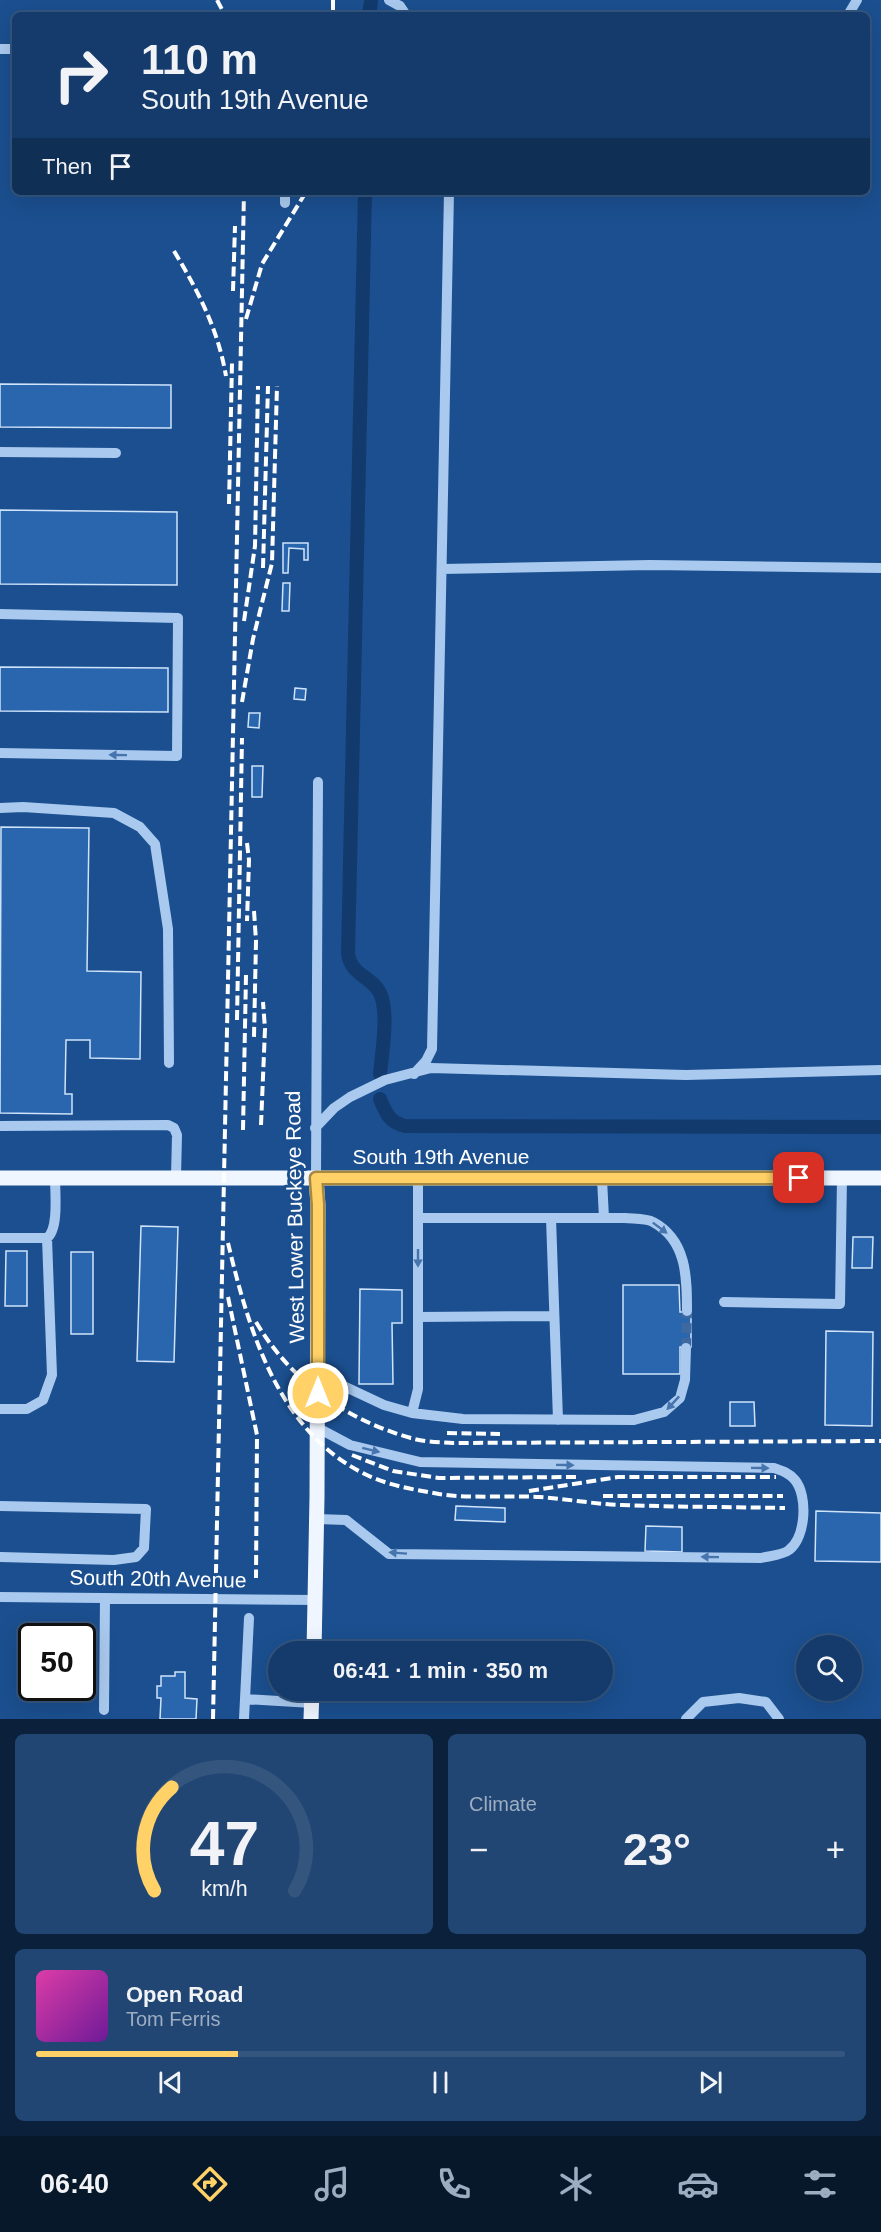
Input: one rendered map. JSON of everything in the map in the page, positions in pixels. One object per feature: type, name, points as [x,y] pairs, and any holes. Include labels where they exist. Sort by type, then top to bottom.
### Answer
[{"type":"main road","name":"South 19th Avenue","points":[[0,1178],[881,1178]]},
{"type":"main road","name":"West Lower Buckeye Road","points":[[314,1641],[318,1428],[316,1178]]},
{"type":"main road","points":[[311,1719],[312,1701]]},
{"type":"street","points":[[389,0],[404,12]]},
{"type":"street","points":[[414,1074],[432,1049],[449,195]]},
{"type":"street","points":[[0,452],[116,453]]},
{"type":"street","points":[[442,569],[650,565],[881,568]]},
{"type":"street","points":[[0,614],[178,618],[177,756],[0,753]]},
{"type":"street","name":"West Lower Buckeye Road","points":[[316,1178],[318,782]]},
{"type":"street","points":[[0,808],[23,807],[114,813],[140,827],[155,844],[168,929],[170,1063]]},
{"type":"street","points":[[315,1128],[334,1108],[350,1097],[386,1080],[431,1068],[686,1075],[881,1070]]},
{"type":"street","points":[[0,1126],[168,1125],[174,1128],[177,1135],[176,1177]]},
{"type":"street","points":[[0,1238],[47,1238],[53,1232],[55,1178]]},
{"type":"street","points":[[412,1413],[418,1389],[417,1178]]},
{"type":"street","points":[[724,1302],[840,1304],[843,1178]]},
{"type":"street","points":[[602,1179],[604,1218]]},
{"type":"street","points":[[417,1218],[604,1218],[652,1221],[671,1236],[682,1255],[687,1275],[687,1311]]},
{"type":"street","points":[[551,1218],[558,1420]]},
{"type":"street","points":[[0,1409],[27,1409],[43,1400],[51,1375],[47,1238]]},
{"type":"street","points":[[418,1317],[554,1316]]},
{"type":"street","points":[[318,1374],[384,1406],[412,1413],[463,1419],[634,1420],[664,1412],[680,1398],[685,1380],[686,1348]]},
{"type":"street","points":[[317,1518],[346,1520],[389,1554],[761,1558],[788,1551],[801,1535],[803,1501],[796,1481],[786,1471],[774,1468],[420,1462],[350,1445],[318,1428]]},
{"type":"street","points":[[0,1506],[147,1509],[144,1548],[136,1557],[114,1560],[0,1557]]},
{"type":"street","name":"South 20th Avenue","points":[[0,1596],[316,1600]]},
{"type":"street","points":[[104,1710],[105,1598]]},
{"type":"street","points":[[244,1719],[249,1618]]},
{"type":"street","points":[[245,1699],[268,1698]]},
{"type":"street","points":[[686,1719],[703,1702],[739,1698],[766,1702],[779,1719]]},
{"type":"building","points":[[0,384],[171,385],[171,428],[0,427]]},
{"type":"building","points":[[0,510],[177,512],[177,585],[0,584]]},
{"type":"building","points":[[283,543],[308,543],[308,560],[304,560],[304,549],[289,548],[288,573],[283,573]]},
{"type":"building","points":[[283,583],[290,583],[289,611],[282,611]]},
{"type":"building","points":[[0,667],[168,668],[168,712],[0,711]]},
{"type":"building","points":[[295,688],[306,689],[305,700],[294,699]]},
{"type":"building","points":[[249,713],[260,713],[259,728],[248,727]]},
{"type":"building","points":[[252,766],[263,766],[262,797],[252,797]]},
{"type":"building","points":[[1,827],[89,828],[87,971],[141,972],[140,1059],[90,1058],[90,1040],[66,1040],[65,1094],[72,1094],[72,1114],[0,1113]]},
{"type":"building","points":[[141,1226],[178,1227],[174,1362],[137,1361]]},
{"type":"building","points":[[853,1237],[873,1237],[872,1268],[852,1268]]},
{"type":"building","points":[[6,1251],[27,1251],[27,1306],[5,1306]]},
{"type":"building","points":[[71,1252],[93,1252],[93,1334],[71,1334]]},
{"type":"building","points":[[623,1285],[679,1285],[680,1312],[691,1312],[691,1347],[680,1347],[680,1374],[623,1374]]},
{"type":"building","points":[[360,1289],[402,1290],[402,1323],[392,1323],[393,1384],[359,1384]]},
{"type":"building","points":[[826,1331],[873,1332],[872,1426],[825,1425]]},
{"type":"building","points":[[730,1402],[754,1402],[755,1426],[730,1426]]},
{"type":"building","points":[[456,1506],[505,1508],[505,1522],[455,1520]]},
{"type":"building","points":[[816,1511],[881,1513],[881,1562],[815,1561]]},
{"type":"building","points":[[646,1526],[682,1527],[682,1552],[645,1551]]},
{"type":"building","points":[[175,1672],[185,1672],[185,1698],[197,1699],[196,1719],[160,1719],[161,1698],[157,1698],[157,1686],[161,1686],[161,1676],[175,1676]]},
{"type":"waterway","points":[[369,12],[371,2]]},
{"type":"waterway","points":[[365,195],[348,954],[350,962],[376,987],[383,1001],[384,1033],[380,1074]]},
{"type":"waterway","points":[[380,1099],[386,1113],[405,1126],[881,1127]]},
{"type":"tunnel","points":[[686,1348],[687,1311]]},
{"type":"railway","points":[[217,0],[223,12]]},
{"type":"railway","points":[[333,0],[333,12]]},
{"type":"railway","points":[[213,1719],[244,195]]},
{"type":"railway","points":[[246,319],[262,264],[304,195]]},
{"type":"railway","points":[[233,291],[235,226]]},
{"type":"railway","points":[[174,251],[206,311],[218,342],[226,376]]},
{"type":"railway","points":[[229,504],[232,363]]},
{"type":"railway","points":[[244,621],[255,546],[258,386]]},
{"type":"railway","points":[[263,568],[268,386]]},
{"type":"railway","points":[[242,702],[253,639],[272,563],[277,386]]},
{"type":"railway","points":[[237,1020],[242,738]]},
{"type":"railway","points":[[247,843],[249,860],[247,921]]},
{"type":"railway","points":[[254,911],[256,941],[254,1037]]},
{"type":"railway","points":[[243,1130],[246,975]]},
{"type":"railway","points":[[261,1125],[265,1029],[263,1002]]},
{"type":"railway","points":[[228,1243],[236,1277],[258,1345],[290,1407],[312,1435],[338,1458],[369,1476],[404,1487],[439,1494],[476,1497],[540,1497],[621,1505],[785,1508]]},
{"type":"railway","points":[[228,1297],[257,1435],[256,1578]]},
{"type":"railway","points":[[256,1322],[286,1362],[322,1395],[364,1421],[421,1440],[453,1443],[881,1441]]},
{"type":"railway","points":[[447,1433],[500,1434]]},
{"type":"railway","points":[[352,1455],[393,1471],[439,1478],[576,1477]]},
{"type":"railway","points":[[529,1491],[618,1477],[776,1477]]},
{"type":"railway","points":[[603,1496],[783,1496]]},
{"type":"route","points":[[318,1393],[316,1178],[799,1178]]}]
